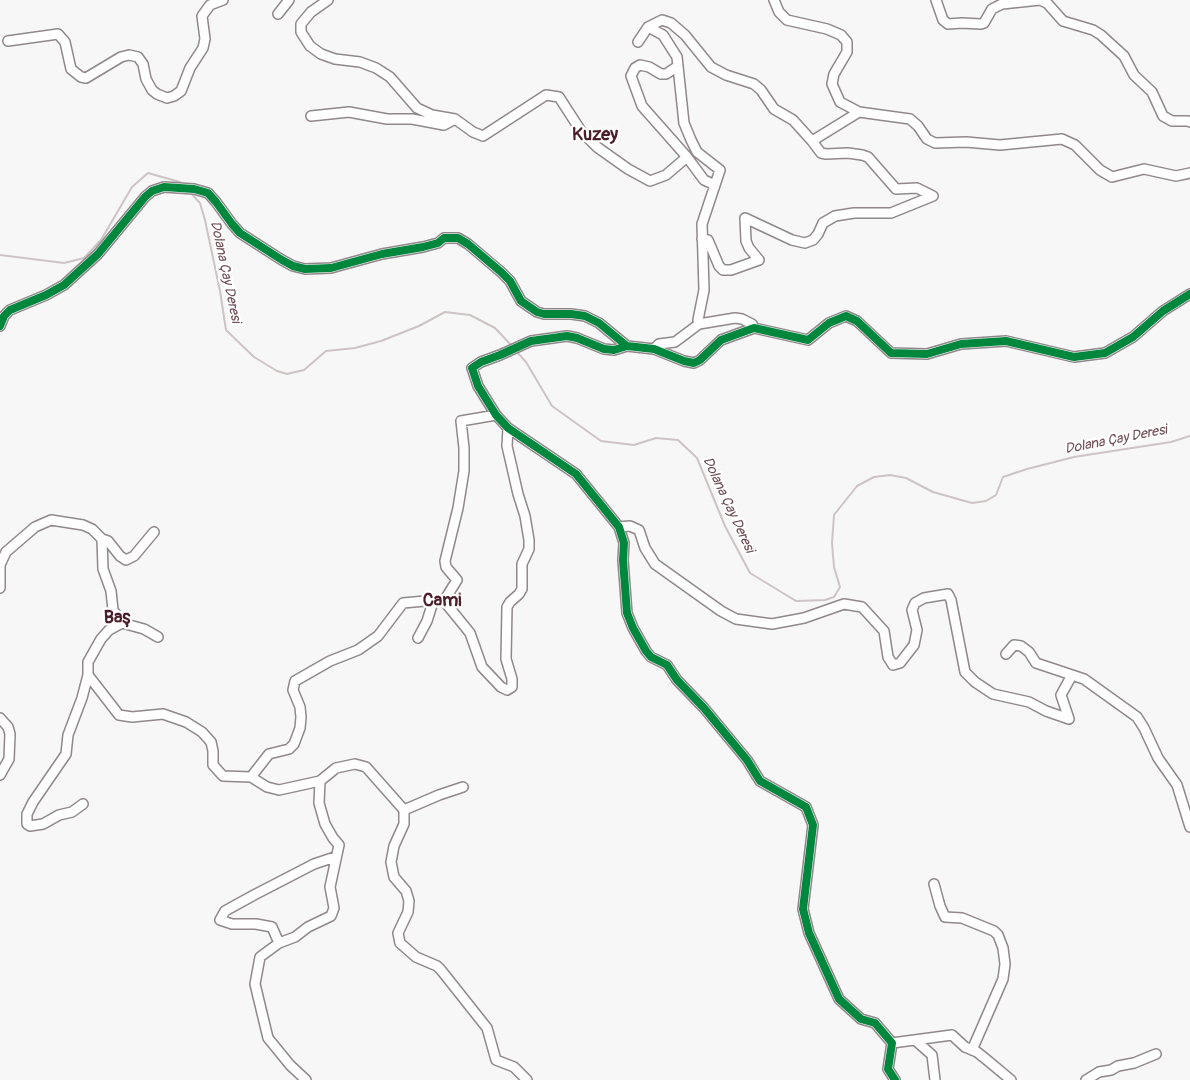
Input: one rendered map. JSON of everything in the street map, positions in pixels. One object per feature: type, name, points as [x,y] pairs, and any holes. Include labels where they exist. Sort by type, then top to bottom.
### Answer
[{"type":"street","points":[[8,41],[58,34],[65,42],[71,69],[81,77],[86,78],[121,57],[129,55],[138,57],[143,64],[146,78],[152,90],[167,98],[181,91],[190,68],[203,48],[205,39],[202,16],[210,5],[223,0]]},
{"type":"street","points":[[278,14],[289,0]]},
{"type":"street","points":[[328,0],[311,12],[301,24],[301,32],[310,46],[321,54],[360,62],[376,68],[390,77],[417,108],[432,115],[455,119],[473,132],[483,136],[546,95],[559,97],[581,131],[597,147],[628,169],[650,181],[666,175],[687,156]]},
{"type":"street","points":[[774,0],[779,12],[787,20],[827,29],[841,35],[847,42],[847,52],[834,74],[832,84],[840,102],[859,112],[910,119],[918,126],[927,139],[935,143],[966,142],[1000,145],[1062,139],[1075,145],[1100,170],[1112,177],[1144,169],[1176,176],[1190,173]]},
{"type":"street","points":[[936,0],[943,20],[948,24],[981,24],[992,9],[1002,4],[1040,0],[1047,3],[1063,21],[1093,30],[1124,56],[1134,75],[1152,92],[1163,116],[1172,121],[1188,120],[1190,122]]},
{"type":"street","points":[[638,42],[648,27],[662,20],[671,23],[685,35],[711,67],[726,75],[754,84],[761,90],[774,109],[793,120],[821,153],[862,155],[875,164],[896,189],[917,188],[933,196],[891,213],[854,213],[835,216],[824,222],[813,240],[805,243],[785,237],[745,218],[746,240],[749,248],[759,260],[732,270],[723,270],[719,266],[708,240],[702,239]]},
{"type":"street","points":[[648,27],[663,35],[677,57],[684,124],[697,152],[720,170],[702,224],[704,290],[698,320],[699,324]]},
{"type":"street","points":[[678,66],[666,74],[661,74],[649,67],[640,65],[635,68],[632,76],[642,106],[687,156],[704,180],[715,185]]},
{"type":"street","points":[[311,116],[349,112],[387,119],[412,119],[444,125],[455,119]]},
{"type":"street","points":[[812,141],[859,112]]},
{"type":"street","points":[[0,326],[4,316],[10,310],[46,295],[64,285],[98,254],[128,216],[152,191],[164,187],[192,189],[208,193],[240,233],[282,260],[305,269],[330,268],[382,254],[423,247],[438,243],[444,238],[458,238],[501,272],[510,281],[521,301],[530,308],[544,314],[585,316],[599,323],[626,346]]},
{"type":"street","points":[[894,1080],[888,1069],[892,1043],[875,1023],[861,1019],[839,999],[809,933],[803,909],[813,824],[806,807],[760,781],[747,760],[704,708],[677,680],[667,665],[651,657],[646,651],[627,613],[623,560],[624,543],[619,527],[576,474],[508,428],[496,414],[478,386],[472,368],[481,362],[531,341],[567,336],[614,350],[626,346],[654,349],[694,363],[700,360],[721,340],[754,328],[808,340],[829,322],[846,316],[857,322],[891,353],[927,354],[961,344],[1006,341],[1074,357],[1105,353],[1133,337],[1164,311],[1190,294]]},
{"type":"street","points":[[654,349],[659,344],[674,342],[699,324],[735,318],[752,324],[754,328]]},
{"type":"street","points":[[444,601],[457,580],[446,567],[445,561],[458,508],[464,471],[461,421],[496,414]]},
{"type":"street","points":[[444,601],[470,634],[482,667],[502,687],[507,690],[512,687],[512,678],[506,659],[507,608],[522,589],[522,564],[529,549],[529,540],[525,516],[507,446],[508,428]]},
{"type":"street","points":[[0,588],[0,566],[6,552],[36,527],[51,520],[83,525],[92,529],[102,539],[108,541],[124,560],[134,556],[154,532]]},
{"type":"street","points":[[619,527],[630,526],[639,530],[645,548],[655,564],[721,611],[736,619],[772,624],[804,618],[844,604],[862,607],[884,631],[888,657],[893,665],[900,663],[914,645],[917,630],[912,610],[915,603],[924,598],[948,594],[951,600],[965,672],[975,682],[994,694],[1029,702],[1046,711],[1069,718],[1061,695],[1072,675]]},
{"type":"street","points":[[102,539],[103,569],[111,591],[113,610],[122,623],[158,637]]},
{"type":"street","points":[[251,777],[269,754],[289,749],[294,744],[300,728],[301,717],[300,707],[293,690],[295,681],[330,661],[358,650],[378,636],[403,603],[425,600],[433,602],[444,601]]},
{"type":"street","points":[[418,638],[427,621],[433,602]]},
{"type":"street","points":[[83,804],[72,812],[59,815],[43,824],[30,826],[27,824],[27,814],[33,802],[66,754],[68,735],[82,698],[88,675],[88,662],[108,630],[122,623]]},
{"type":"street","points":[[1006,654],[1014,645],[1021,646],[1029,652],[1036,663],[1084,680],[1137,716],[1158,758],[1176,785],[1190,828]]},
{"type":"street","points":[[88,675],[119,715],[132,717],[163,714],[186,722],[202,732],[211,742],[213,765],[223,776],[251,777],[268,788],[279,790],[320,782],[336,768],[355,764],[366,767],[404,810],[404,824],[394,846],[391,862],[394,877],[406,892],[409,901],[408,912],[398,933],[400,943],[416,956],[437,966],[441,970],[486,1028],[496,1060],[514,1067],[527,1080]]},
{"type":"street","points":[[0,718],[8,727],[10,734],[9,759],[0,775]]},
{"type":"street","points":[[306,1080],[290,1065],[268,1038],[255,984],[260,957],[279,943],[295,937],[308,927],[331,916],[334,908],[330,887],[339,845],[332,838],[325,824],[319,803],[320,782]]},
{"type":"street","points":[[404,810],[463,787]]},
{"type":"street","points":[[279,943],[272,927],[256,924],[232,924],[220,920],[225,911],[254,895],[314,864],[335,857]]},
{"type":"street","points":[[934,884],[945,917],[962,918],[994,931],[998,935],[1003,948],[1005,964],[1003,979],[972,1050]]},
{"type":"street","points":[[892,1043],[952,1035],[965,1047],[987,1060],[1011,1080]]},
{"type":"street","points":[[915,1040],[932,1054],[935,1080]]},
{"type":"street","points":[[1086,1080],[1099,1072],[1134,1063],[1156,1054]]},
{"type":"street","points":[[1111,1070],[1112,1080]]},
{"type":"waterway","name":"Dolana Çay Deresi","points":[[0,255],[64,263],[84,258],[101,240],[132,187],[148,173],[180,182],[183,185]]},
{"type":"waterway","name":"Dolana Çay Deresi","points":[[190,192],[200,203],[205,220],[226,330],[254,357],[277,371],[287,374],[304,370],[326,351],[355,348],[381,341],[419,326],[445,312],[470,315],[495,328],[513,347]]},
{"type":"waterway","name":"Dolana Çay Deresi","points":[[516,351],[526,362],[552,406],[601,441],[634,445],[656,438],[678,440],[697,458],[725,526],[750,573],[796,601],[825,600],[834,597],[840,587],[834,567],[832,543],[834,515],[857,486],[874,477],[890,475],[906,478],[933,492],[972,503],[986,501],[996,495],[1003,477],[1027,469],[1074,457],[1171,442],[1190,436]]},
{"type":"cycle path","points":[[0,326],[4,316],[10,310],[46,295],[64,285],[98,254],[145,197],[152,191],[164,187],[194,189],[208,193],[240,233],[282,260],[293,266],[305,269],[331,268],[382,254],[423,247],[438,243],[444,238],[458,238],[501,272],[510,281],[521,301],[537,312],[585,316],[599,323],[627,346],[654,349],[694,363],[700,360],[721,340],[754,328],[808,340],[829,323],[846,316],[857,321],[891,353],[927,354],[961,344],[1006,341],[1074,357],[1105,353],[1133,337],[1163,311],[1190,294]]},
{"type":"cycle path","points":[[627,346],[614,350],[604,349],[567,336],[531,341],[481,362],[472,368],[478,386],[496,415],[508,428],[576,474],[619,527],[624,543],[623,560],[627,613],[646,651],[651,657],[667,665],[677,680],[704,708],[747,760],[760,781],[806,807],[813,825],[803,909],[809,933],[839,999],[861,1019],[875,1023],[892,1043],[888,1069],[895,1080]]},
{"type":"district","name":"Kuzey","points":[[595,135]]},
{"type":"district","name":"Cami","points":[[442,601]]},
{"type":"district","name":"Baş","points":[[117,618]]}]
